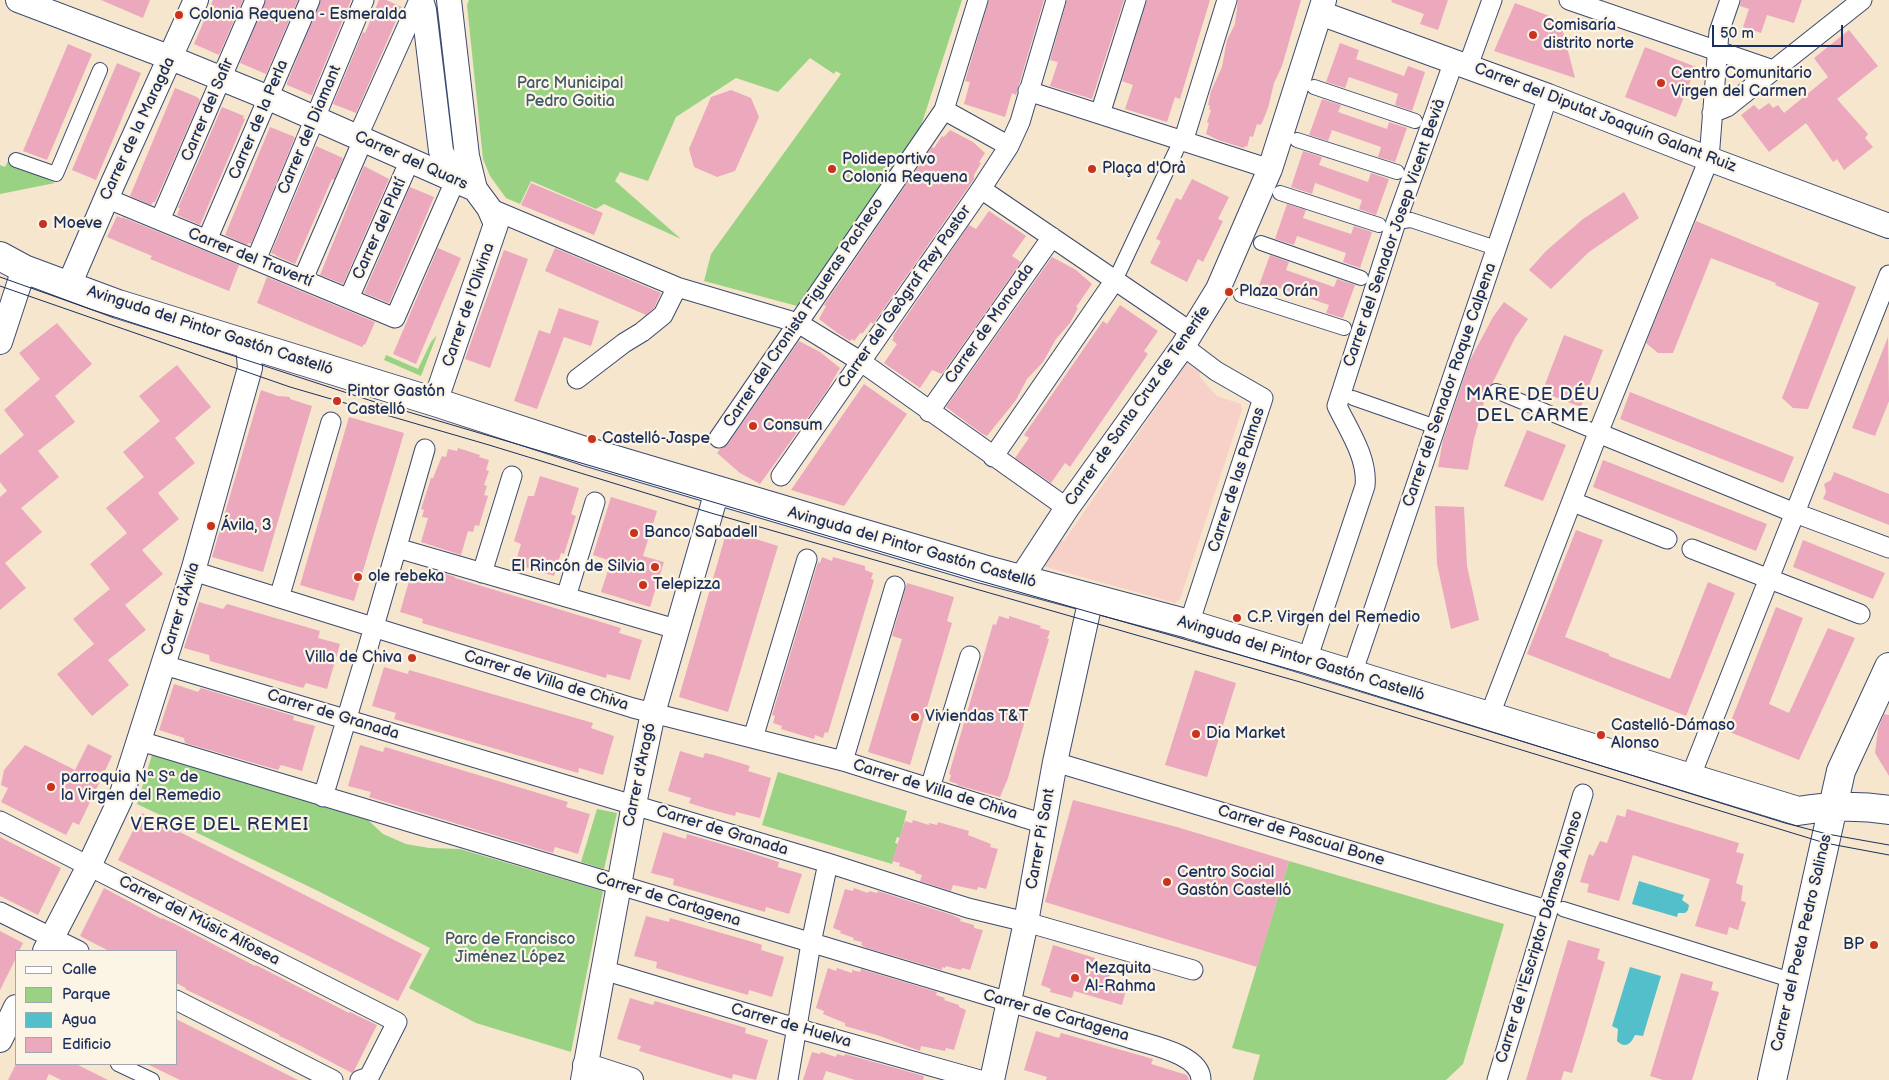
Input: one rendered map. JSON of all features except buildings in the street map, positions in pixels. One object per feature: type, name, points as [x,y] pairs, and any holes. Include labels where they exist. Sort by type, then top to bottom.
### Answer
[{"type":"main road","name":"Avinguda del Pintor Gastón Castelló","points":[[0,256],[24,269],[118,304],[436,402],[584,451],[1020,580],[1089,607],[1189,624],[1798,811],[1832,806],[1869,806],[1889,810]]},
{"type":"main road","name":"Carrer del Poeta Pedro Salinas","points":[[1772,1080],[1841,772],[1889,666]]},
{"type":"street","name":"Carrer del Quars","points":[[18,0],[269,98],[410,160],[465,185],[489,208]]},
{"type":"street","name":"Carrer de la Maragda","points":[[69,285],[106,198],[196,0]]},
{"type":"street","name":"Carrer del Safir","points":[[160,220],[255,0]]},
{"type":"street","name":"Carrer de la Perla","points":[[207,240],[310,0]]},
{"type":"street","name":"Carrer del Diamant","points":[[256,260],[364,0]]},
{"type":"street","points":[[303,279],[360,139],[420,0]]},
{"type":"street","points":[[420,0],[424,10],[441,152],[465,185]]},
{"type":"street","points":[[449,0],[467,156],[465,185]]},
{"type":"street","name":"Carrer del Cronista Figueras Pacheco","points":[[719,438],[944,110],[978,0]]},
{"type":"street","name":"Carrer del Geògraf Rey Pastor","points":[[782,476],[1009,146],[1020,122],[1056,0]]},
{"type":"street","points":[[1100,114],[1136,0]]},
{"type":"street","points":[[993,457],[1117,276],[1179,146],[1227,0]]},
{"type":"street","name":"Carrer del Senador Josep Vicent Bevià","points":[[1345,402],[1388,224],[1461,63],[1492,0]]},
{"type":"street","points":[[1568,0],[1612,7],[1717,51],[1773,70]]},
{"type":"street","points":[[1489,716],[1598,433],[1709,159],[1717,51],[1720,32],[1730,0]]},
{"type":"street","points":[[1712,113],[1727,107],[1862,0]]},
{"type":"street","name":"Carrer del Diputat Joaquín Galant Ruiz","points":[[1322,6],[1461,63],[1889,226]]},
{"type":"street","name":"Carrer de Santa Cruz de Tenerife","points":[[1020,580],[1067,508],[1187,339],[1218,289],[1270,169],[1322,6]]},
{"type":"street","points":[[16,160],[56,174],[100,70]]},
{"type":"street","points":[[1314,87],[1415,121]]},
{"type":"street","points":[[1028,92],[1100,114],[1179,146],[1270,169]]},
{"type":"street","name":"Carrer del Senador Roque Calpena","points":[[1352,674],[1548,96]]},
{"type":"street","points":[[944,110],[1009,146]]},
{"type":"street","points":[[1297,140],[1397,172]]},
{"type":"street","name":"Carrer del Platí","points":[[349,298],[410,160]]},
{"type":"street","name":"Carrer del Travertí","points":[[106,198],[394,318],[465,185]]},
{"type":"street","points":[[981,189],[1052,237],[1117,276],[1187,339]]},
{"type":"street","points":[[1280,193],[1388,224],[1411,220],[1496,248]]},
{"type":"street","points":[[489,208],[677,287],[798,323],[860,361],[1067,508]]},
{"type":"street","name":"Carrer de l'Olivina","points":[[436,402],[496,224],[489,208]]},
{"type":"street","name":"Carrer de Moncada","points":[[930,412],[1052,237]]},
{"type":"street","points":[[1261,243],[1361,278]]},
{"type":"street","points":[[0,342],[24,269]]},
{"type":"street","points":[[1690,778],[1889,275]]},
{"type":"street","points":[[577,379],[663,315],[677,287]]},
{"type":"street","points":[[1241,295],[1344,328]]},
{"type":"street","name":"Carrer de las Palmas","points":[[1187,339],[1216,371],[1263,398],[1189,624]]},
{"type":"street","name":"Carrer d'Àvila","points":[[49,944],[120,800],[140,741],[193,571],[250,368],[248,345]]},
{"type":"street","points":[[1496,391],[1795,513],[1889,548]]},
{"type":"street","points":[[1345,402],[1436,426]]},
{"type":"street","points":[[1307,660],[1365,486],[1366,473],[1364,462],[1345,402]]},
{"type":"street","points":[[279,598],[331,422]]},
{"type":"street","points":[[322,797],[347,719],[425,449]]},
{"type":"street","points":[[482,573],[512,476]]},
{"type":"street","name":"Carrer d'Aragó","points":[[584,1072],[602,970],[653,714],[717,491]]},
{"type":"street","points":[[566,597],[594,502]]},
{"type":"street","points":[[1573,502],[1667,539]]},
{"type":"street","points":[[397,548],[676,629]]},
{"type":"street","points":[[1692,549],[1860,614]]},
{"type":"street","points":[[753,738],[806,559]]},
{"type":"street","name":"Carrer de Villa de Chiva","points":[[193,571],[653,714],[842,762],[1044,824]]},
{"type":"street","points":[[842,762],[895,586]]},
{"type":"street","name":"Carrer Pi Sant","points":[[992,1080],[1026,922],[1055,762],[1089,607]]},
{"type":"street","points":[[930,788],[970,656]]},
{"type":"street","name":"Carrer de Granada","points":[[164,664],[634,804],[968,908],[1026,922],[1193,970]]},
{"type":"street","name":"Carrer de Cartagena","points":[[140,741],[1129,1038],[1178,1054],[1198,1072]]},
{"type":"street","name":"Carrer de Pascual Bone","points":[[1055,762],[1555,910]]},
{"type":"street","name":"Carrer de l'Escriptor Dámaso Alonso","points":[[1500,1073],[1555,910],[1583,794]]},
{"type":"street","name":"Carrer del Músic Alfosea","points":[[0,822],[397,1022],[369,1077],[360,1080]]},
{"type":"street","points":[[788,1080],[811,943],[828,863]]},
{"type":"street","points":[[1555,910],[1794,981]]},
{"type":"street","points":[[0,912],[49,944],[75,950]]},
{"type":"street","name":"Carrer de Huelva","points":[[602,970],[980,1080]]},
{"type":"street","points":[[178,1001],[333,1080]]},
{"type":"street","points":[[0,1040],[15,1009]]},
{"type":"street","points":[[120,1065],[152,1080]]},
{"type":"street","points":[[584,1072],[631,1080]]},
{"type":"street","points":[[1488,1080],[1500,1073]]},
{"type":"shaded area","points":[[1187,363],[1200,372],[1200,377],[1217,396],[1241,404],[1242,410],[1180,599],[1175,603],[1043,566],[1059,539],[1064,541]]},
{"type":"green space","name":"Parc Municipal Pedro Goitia","points":[[469,0],[962,0],[920,129],[797,306],[704,281],[711,254],[841,74],[836,71],[834,74],[810,58],[778,92],[736,78],[676,117],[648,181],[620,172],[615,181],[681,239],[604,204],[596,209],[531,181],[520,204],[506,198],[490,176],[483,159],[467,5]]},
{"type":"green space","points":[[9,159],[55,183],[0,194],[0,165],[5,167]]},
{"type":"green space","points":[[437,335],[421,376],[384,360],[386,355],[418,369],[431,342]]},
{"type":"green space","name":"Parc de Francisco Jiménez López","points":[[152,755],[368,820],[383,834],[406,844],[429,848],[460,849],[603,891],[571,1052],[476,1023],[409,988],[430,948],[318,891],[137,804]]},
{"type":"green space","points":[[778,772],[907,811],[900,838],[897,837],[895,843],[898,844],[892,864],[762,825]]},
{"type":"green space","points":[[597,809],[617,813],[604,869],[581,862]]},
{"type":"green space","points":[[1289,861],[1504,924],[1463,1064],[1446,1080],[1253,1080],[1260,1055],[1232,1048]]},
{"type":"water","points":[[1639,881],[1684,895],[1682,900],[1689,905],[1688,910],[1685,913],[1678,913],[1677,917],[1632,904]]},
{"type":"water","points":[[1630,967],[1661,976],[1643,1036],[1635,1035],[1630,1043],[1623,1045],[1617,1041],[1618,1029],[1612,1026]]},
{"type":"tram line","points":[[0,277],[90,309],[378,403],[970,578],[1303,673],[1785,823],[1827,834],[1889,845]]},
{"type":"tram line","points":[[0,286],[290,387],[711,513],[1300,682],[1825,843],[1889,855]]},
{"type":"place","name":"Colonia Requena - Esmeralda","points":[[179,15]]},
{"type":"place","name":"Comisaría distrito norte","points":[[1533,35]]},
{"type":"place","name":"Centro Comunitario Virgen del Carmen","points":[[1661,83]]},
{"type":"place","name":"Polideportivo Colonia Requena","points":[[832,169]]},
{"type":"place","name":"Plaça d'Orà","points":[[1092,169]]},
{"type":"place","name":"Moeve","points":[[43,224]]},
{"type":"place","name":"Plaza Orán","points":[[1229,292]]},
{"type":"place","name":"Pintor Gastón Castelló","points":[[337,401]]},
{"type":"place","name":"Consum","points":[[753,426]]},
{"type":"place","name":"Castelló-Jaspe","points":[[592,439]]},
{"type":"place","name":"Ávila, 3","points":[[211,526]]},
{"type":"place","name":"Banco Sabadell","points":[[634,533]]},
{"type":"place","name":"El Rincón de Silvia","points":[[655,567]]},
{"type":"place","name":"ole rebeka","points":[[358,577]]},
{"type":"place","name":"Telepizza","points":[[643,585]]},
{"type":"place","name":"C.P. Virgen del Remedio","points":[[1237,618]]},
{"type":"place","name":"Villa de Chiva","points":[[412,658]]},
{"type":"place","name":"Viviendas T&T","points":[[915,717]]},
{"type":"place","name":"Dia Market","points":[[1196,734]]},
{"type":"place","name":"Castelló-Dámaso Alonso","points":[[1601,735]]},
{"type":"place","name":"parroquia Nª Sª de la Virgen del Remedio","points":[[51,787]]},
{"type":"place","name":"Centro Social Gastón Castelló","points":[[1167,882]]},
{"type":"place","name":"BP","points":[[1874,945]]},
{"type":"place","name":"Mezquita Al-Rahma","points":[[1075,978]]},
{"type":"district","name":"MARE DE DÉU DEL CARME","points":[[1533,405]]},
{"type":"district","name":"VERGE DEL REMEI","points":[[220,825]]}]
